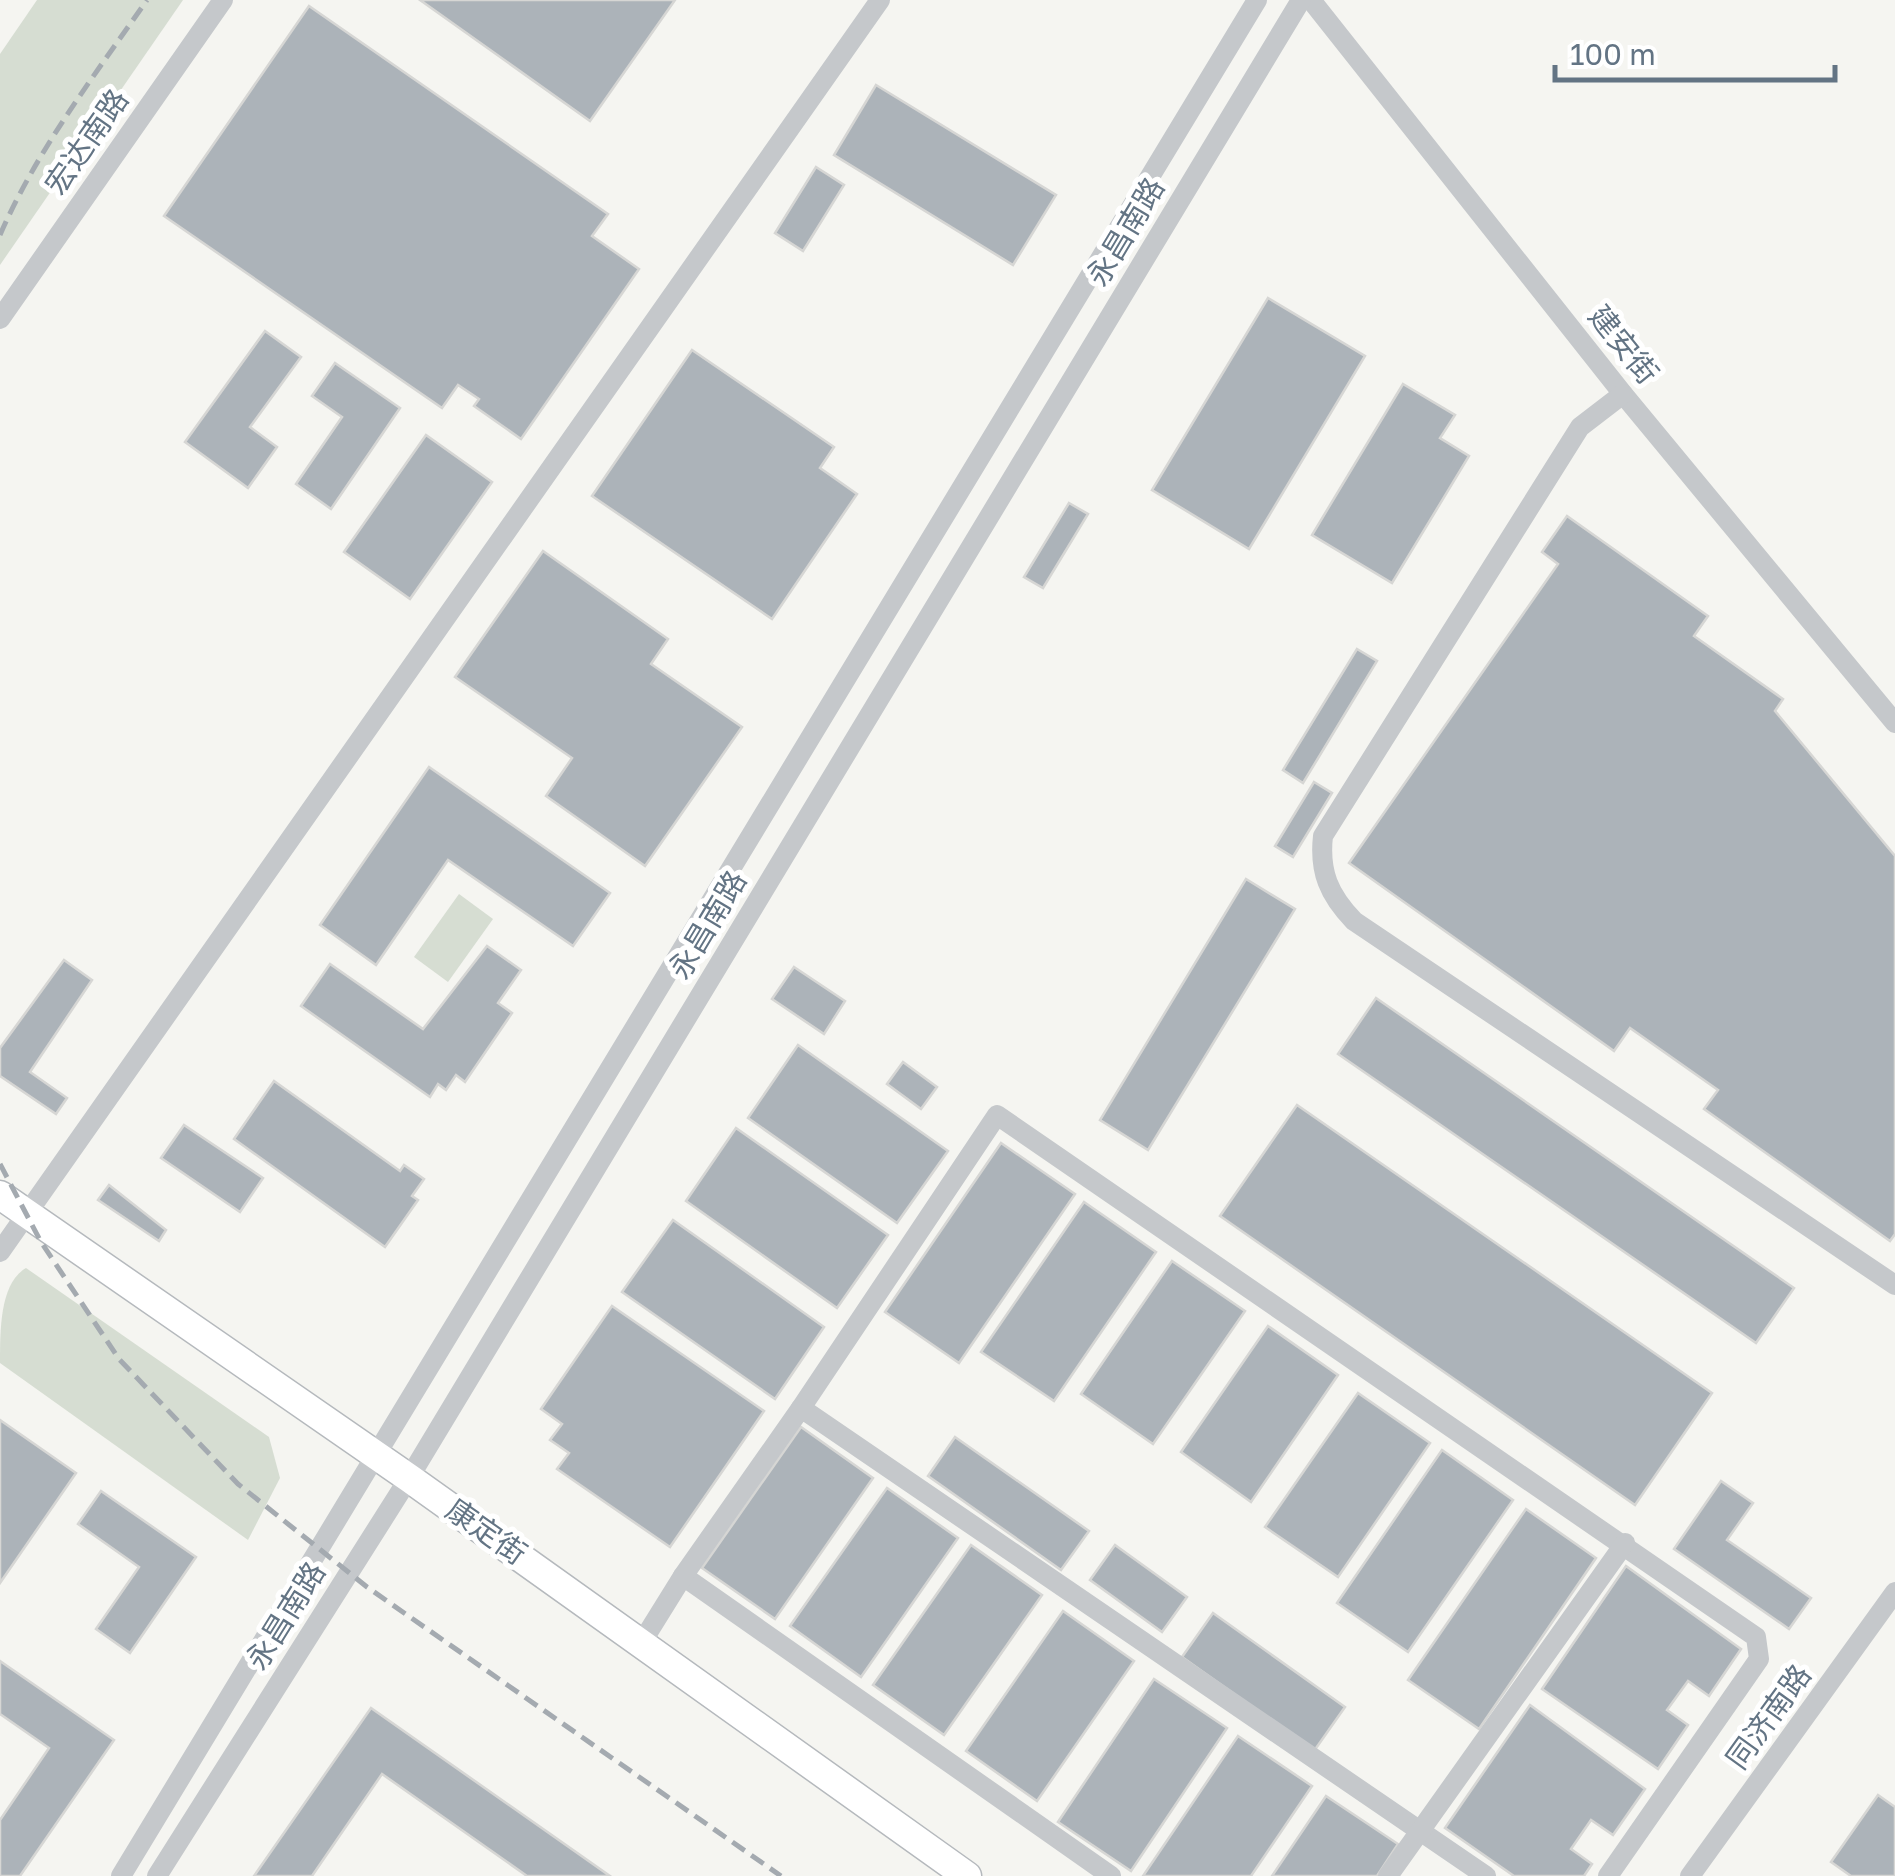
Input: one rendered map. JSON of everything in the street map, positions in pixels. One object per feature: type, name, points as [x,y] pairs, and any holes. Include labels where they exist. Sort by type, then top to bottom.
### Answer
[{"type":"main road","name":"康定街","points":[[0,1195],[642,1642],[966,1876]]},
{"type":"street","name":"宏达南路","points":[[0,319],[223,0]]},
{"type":"street","points":[[0,1252],[880,0]]},
{"type":"street","name":"永昌南路","points":[[121,1876],[372,1455],[1257,0]]},
{"type":"street","name":"永昌南路","points":[[157,1876],[409,1478],[1301,0]]},
{"type":"street","name":"建安街","points":[[1311,0],[1623,394],[1895,723]]},
{"type":"street","points":[[1623,394],[1580,427],[1323,836],[1320,864],[1336,902],[1354,921],[1895,1285]]},
{"type":"street","points":[[642,1642],[997,1115],[1625,1543],[1756,1638],[1760,1659],[1608,1876]]},
{"type":"street","points":[[801,1408],[1486,1876]]},
{"type":"street","points":[[1388,1876],[1625,1543]]},
{"type":"street","points":[[683,1576],[1111,1876]]},
{"type":"street","name":"同济南路","points":[[1690,1876],[1895,1592]]},
{"type":"shaded area","points":[[37,0],[183,0],[0,265],[0,54]]},
{"type":"shaded area","points":[[459,894],[493,919],[448,982],[414,957]]},
{"type":"shaded area","points":[[26,1268],[269,1437],[280,1478],[248,1540],[0,1363],[6,1296],[17,1275]]},
{"type":"building","points":[[420,0],[675,0],[590,121]]},
{"type":"building","points":[[309,6],[608,214],[592,236],[639,269],[521,439],[474,406],[479,399],[458,385],[442,408],[164,216]]},
{"type":"building","points":[[876,85],[1056,195],[1013,265],[834,155]]},
{"type":"building","points":[[816,167],[844,185],[803,251],[775,233]]},
{"type":"building","points":[[1268,298],[1365,356],[1249,549],[1152,490]]},
{"type":"building","points":[[265,331],[301,357],[250,427],[277,447],[248,488],[185,442]]},
{"type":"building","points":[[692,350],[834,447],[820,468],[857,494],[772,619],[592,496]]},
{"type":"building","points":[[335,363],[400,408],[331,509],[296,484],[342,417],[312,396]]},
{"type":"building","points":[[1403,384],[1455,415],[1440,438],[1469,456],[1392,583],[1312,535]]},
{"type":"building","points":[[426,435],[492,482],[410,599],[344,552]]},
{"type":"building","points":[[1069,503],[1088,514],[1043,588],[1024,577]]},
{"type":"building","points":[[1567,516],[1708,616],[1694,636],[1783,699],[1775,711],[1895,856],[1895,1234],[1890,1241],[1704,1109],[1718,1090],[1630,1028],[1614,1051],[1349,863],[1558,564],[1542,552]]},
{"type":"building","points":[[543,551],[668,639],[651,664],[742,727],[645,866],[546,796],[572,758],[455,677]]},
{"type":"building","points":[[1357,649],[1377,661],[1303,783],[1283,770]]},
{"type":"building","points":[[429,767],[610,893],[573,946],[448,860],[376,965],[320,925]]},
{"type":"building","points":[[1314,782],[1332,793],[1293,857],[1275,846]]},
{"type":"building","points":[[1246,879],[1295,909],[1148,1150],[1100,1120]]},
{"type":"building","points":[[487,946],[521,970],[498,1003],[512,1013],[465,1082],[456,1075],[446,1090],[438,1084],[430,1097],[301,1006],[330,964],[423,1029]]},
{"type":"building","points":[[64,960],[92,980],[30,1072],[67,1098],[56,1114],[0,1076],[0,1048]]},
{"type":"building","points":[[794,967],[845,1001],[824,1034],[772,999]]},
{"type":"building","points":[[1376,998],[1794,1288],[1756,1343],[1338,1054]]},
{"type":"building","points":[[798,1045],[948,1151],[897,1223],[748,1118]]},
{"type":"building","points":[[903,1062],[937,1087],[921,1109],[887,1084]]},
{"type":"building","points":[[274,1081],[400,1171],[404,1165],[424,1179],[412,1196],[418,1200],[385,1247],[234,1139]]},
{"type":"building","points":[[1297,1105],[1712,1393],[1635,1505],[1220,1216]]},
{"type":"building","points":[[184,1125],[263,1178],[240,1212],[161,1158]]},
{"type":"building","points":[[736,1128],[888,1235],[837,1308],[686,1201]]},
{"type":"building","points":[[1001,1143],[1075,1194],[959,1363],[885,1312]]},
{"type":"building","points":[[109,1185],[166,1230],[159,1241],[98,1200]]},
{"type":"building","points":[[1084,1202],[1156,1252],[1054,1401],[981,1352]]},
{"type":"building","points":[[673,1220],[824,1327],[775,1399],[622,1292]]},
{"type":"building","points":[[1172,1261],[1245,1311],[1153,1444],[1081,1394]]},
{"type":"building","points":[[612,1306],[764,1411],[670,1547],[557,1469],[569,1453],[550,1440],[562,1424],[541,1409]]},
{"type":"building","points":[[1268,1326],[1338,1375],[1251,1502],[1181,1452]]},
{"type":"building","points":[[1358,1393],[1430,1443],[1338,1577],[1265,1527]]},
{"type":"building","points":[[0,1420],[76,1473],[0,1583]]},
{"type":"building","points":[[801,1427],[873,1478],[775,1619],[702,1568]]},
{"type":"building","points":[[955,1437],[1089,1531],[1061,1570],[928,1476]]},
{"type":"building","points":[[1442,1450],[1513,1500],[1408,1652],[1337,1603]]},
{"type":"building","points":[[1721,1481],[1753,1503],[1727,1540],[1811,1598],[1789,1629],[1674,1549]]},
{"type":"building","points":[[887,1488],[958,1538],[861,1677],[790,1626]]},
{"type":"building","points":[[101,1491],[196,1557],[130,1653],[96,1629],[139,1567],[78,1524]]},
{"type":"building","points":[[1526,1509],[1596,1558],[1479,1729],[1408,1680]]},
{"type":"building","points":[[971,1545],[1042,1595],[944,1735],[873,1685]]},
{"type":"building","points":[[1115,1545],[1187,1597],[1162,1632],[1090,1580]]},
{"type":"building","points":[[1626,1566],[1741,1649],[1709,1696],[1688,1681],[1667,1710],[1688,1725],[1658,1769],[1542,1689]]},
{"type":"building","points":[[1063,1611],[1134,1661],[1037,1801],[966,1751]]},
{"type":"building","points":[[1213,1613],[1345,1707],[1314,1751],[1182,1657]]},
{"type":"building","points":[[0,1661],[114,1740],[20,1876],[0,1876],[0,1820],[49,1748],[0,1714]]},
{"type":"building","points":[[1154,1679],[1227,1728],[1131,1871],[1058,1822]]},
{"type":"building","points":[[1530,1705],[1645,1789],[1613,1835],[1591,1820],[1571,1849],[1592,1864],[1584,1876],[1514,1876],[1445,1828]]},
{"type":"building","points":[[371,1708],[610,1876],[527,1876],[382,1774],[312,1876],[254,1876]]},
{"type":"building","points":[[1238,1736],[1312,1786],[1251,1876],[1143,1876]]},
{"type":"building","points":[[1878,1795],[1895,1807],[1895,1876],[1851,1876],[1831,1862]]},
{"type":"building","points":[[1326,1796],[1398,1844],[1377,1876],[1272,1876]]},
{"type":"railway","points":[[0,235],[49,143],[147,0]]},
{"type":"railway","points":[[0,1164],[41,1242],[119,1359],[238,1484],[367,1587],[781,1876]]}]
